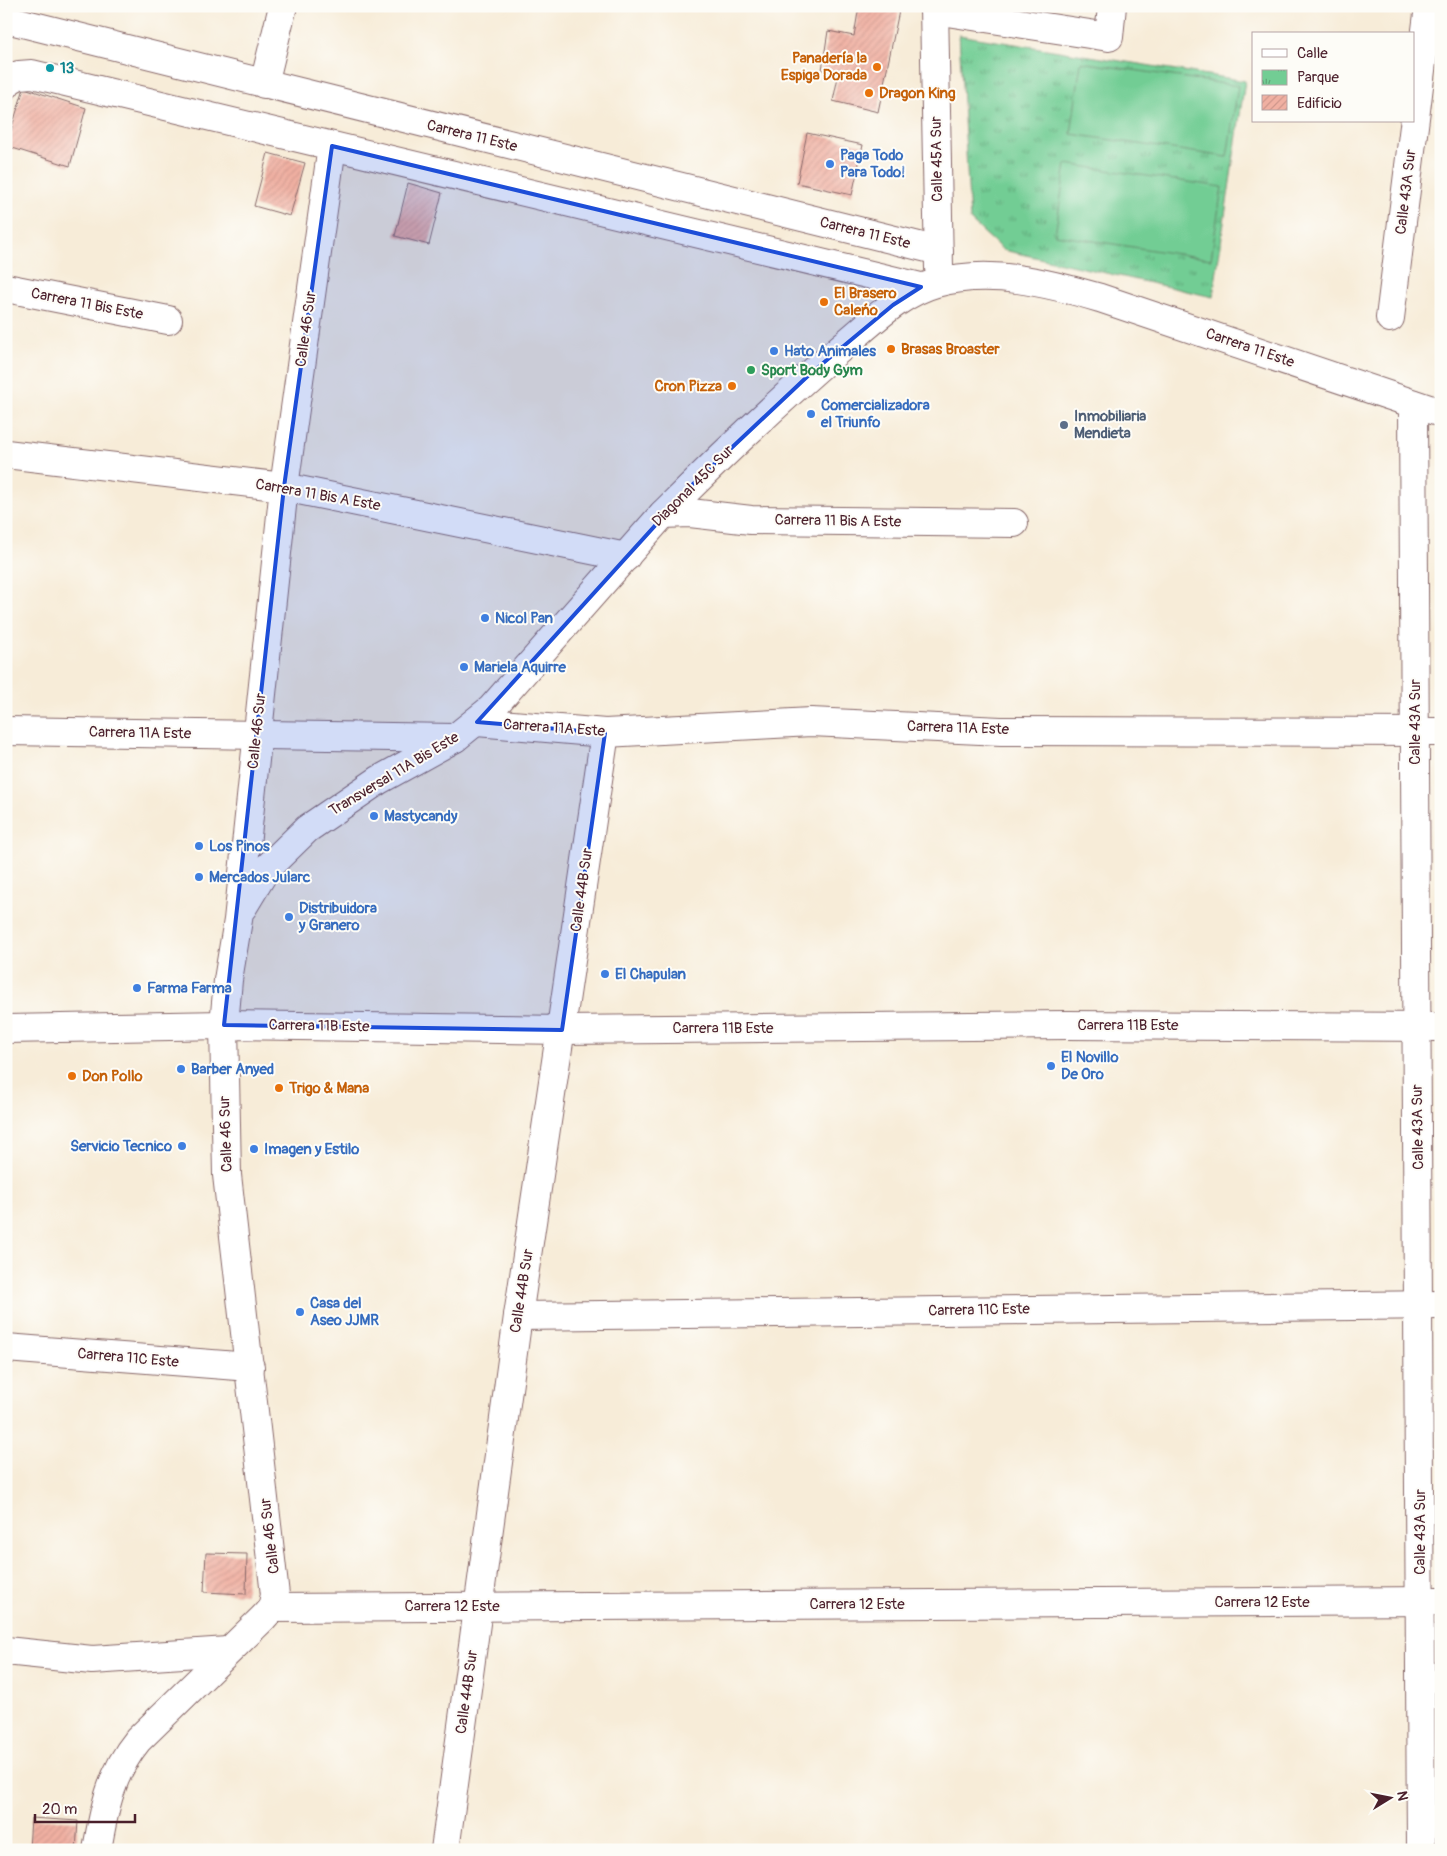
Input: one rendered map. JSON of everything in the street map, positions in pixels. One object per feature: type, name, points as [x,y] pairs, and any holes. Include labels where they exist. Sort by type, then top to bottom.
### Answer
[{"type":"street","points":[[264,84],[283,6]]},
{"type":"street","points":[[934,8],[1109,37],[1112,6]]},
{"type":"street","name":"Calle 43A Sur","points":[[1390,318],[1429,6]]},
{"type":"street","name":"Calle 45A Sur","points":[[930,285],[938,251],[934,8]]},
{"type":"street","name":"Carrera 11 Este","points":[[6,19],[938,251]]},
{"type":"street","name":"Carrera 11 Este","points":[[13,80],[32,74],[930,285],[1003,278],[1057,286],[1100,298],[1441,414]]},
{"type":"street","name":"Calle 46 Sur","points":[[272,1608],[276,1585],[227,1176],[224,1025],[229,972],[238,920],[284,487],[332,146]]},
{"type":"street","name":"Diagonal 45C Sur","points":[[477,722],[506,694],[663,514],[810,374],[893,305],[930,285]]},
{"type":"street","name":"Carrera 11 Bis Este","points":[[6,288],[168,320]]},
{"type":"street","name":"Calle 43A Sur","points":[[1413,404],[1428,733],[1430,1601],[1421,1850]]},
{"type":"street","name":"Carrera 11 Bis A Este","points":[[6,454],[284,487],[626,557]]},
{"type":"street","name":"Carrera 11 Bis A Este","points":[[663,514],[690,514],[751,520],[1014,523]]},
{"type":"street","name":"Carrera 11A Este","points":[[477,722],[605,733],[811,722],[1001,731],[1428,733]]},
{"type":"street","name":"Transversal 11A Bis Este","points":[[238,920],[250,892],[266,869],[307,829],[379,780],[455,738],[477,722]]},
{"type":"street","name":"Carrera 11A Este","points":[[6,731],[455,738]]},
{"type":"street","name":"Calle 44B Sur","points":[[444,1850],[518,1316],[605,733]]},
{"type":"street","name":"Carrera 11B Este","points":[[6,1029],[224,1025],[562,1030],[1067,1025],[1429,1027]]},
{"type":"street","name":"Carrera 11C Este","points":[[518,1316],[1430,1305]]},
{"type":"street","name":"Carrera 11C Este","points":[[6,1348],[250,1368]]},
{"type":"street","name":"Carrera 12 Este","points":[[272,1608],[1430,1601]]},
{"type":"street","points":[[97,1850],[110,1788],[124,1757],[272,1608]]},
{"type":"street","points":[[6,1651],[92,1660],[228,1651]]},
{"type":"highlighted area","points":[[332,146],[921,287],[893,305],[810,374],[691,486],[477,722],[605,733],[562,1030],[224,1025],[284,487]]},
{"type":"green space","points":[[959,35],[1245,81],[1213,297],[1003,250],[970,220]]},
{"type":"green space","points":[[1081,62],[1238,86],[1227,157],[1071,134]]},
{"type":"green space","points":[[1066,164],[1222,187],[1211,259],[1055,235]]},
{"type":"building","points":[[859,6],[900,6],[878,112],[833,101],[839,72],[822,70],[828,31],[854,36]]},
{"type":"building","points":[[24,88],[86,108],[70,166],[6,146]]},
{"type":"building","name":"Paga Todo Para Todo!","points":[[807,133],[863,145],[852,195],[797,183]]},
{"type":"building","points":[[268,153],[305,163],[290,216],[254,206]]},
{"type":"building","points":[[408,183],[442,193],[429,245],[395,236]]},
{"type":"building","points":[[206,1553],[247,1554],[246,1594],[204,1592]]},
{"type":"building","points":[[31,1818],[78,1821],[76,1850],[29,1850]]},
{"type":"place","name":"Panadería la Espiga Dorada","points":[[877,67]]},
{"type":"place","name":"13","points":[[50,68]]},
{"type":"place","name":"Dragon King","points":[[869,93]]},
{"type":"place","name":"Paga Todo Para Todo!","points":[[830,164]]},
{"type":"place","name":"El Brasero Caleńo","points":[[824,302]]},
{"type":"place","name":"Brasas Broaster","points":[[891,349]]},
{"type":"place","name":"Hato Animales","points":[[774,351]]},
{"type":"place","name":"Sport Body Gym","points":[[751,370]]},
{"type":"place","name":"Cron Pizza","points":[[732,386]]},
{"type":"place","name":"Comercializadora el Triunfo","points":[[811,414]]},
{"type":"place","name":"Inmobiliaria Mendieta","points":[[1064,425]]},
{"type":"place","name":"Nicol Pan","points":[[485,618]]},
{"type":"place","name":"Mariela Aquirre","points":[[464,667]]},
{"type":"place","name":"Mastycandy","points":[[374,816]]},
{"type":"place","name":"Los Pinos","points":[[199,846]]},
{"type":"place","name":"Mercados Jularc","points":[[199,877]]},
{"type":"place","name":"Distribuidora y Granero","points":[[289,917]]},
{"type":"place","name":"El Chapulan","points":[[605,974]]},
{"type":"place","name":"Farma Farma","points":[[137,988]]},
{"type":"place","name":"El Novillo De Oro","points":[[1051,1066]]},
{"type":"place","name":"Barber Anyed","points":[[181,1069]]},
{"type":"place","name":"Don Pollo","points":[[72,1076]]},
{"type":"place","name":"Trigo & Mana","points":[[279,1088]]},
{"type":"place","name":"Servicio Tecnico","points":[[182,1146]]},
{"type":"place","name":"Imagen y Estilo","points":[[254,1149]]},
{"type":"place","name":"Casa del Aseo JJMR","points":[[300,1312]]}]
